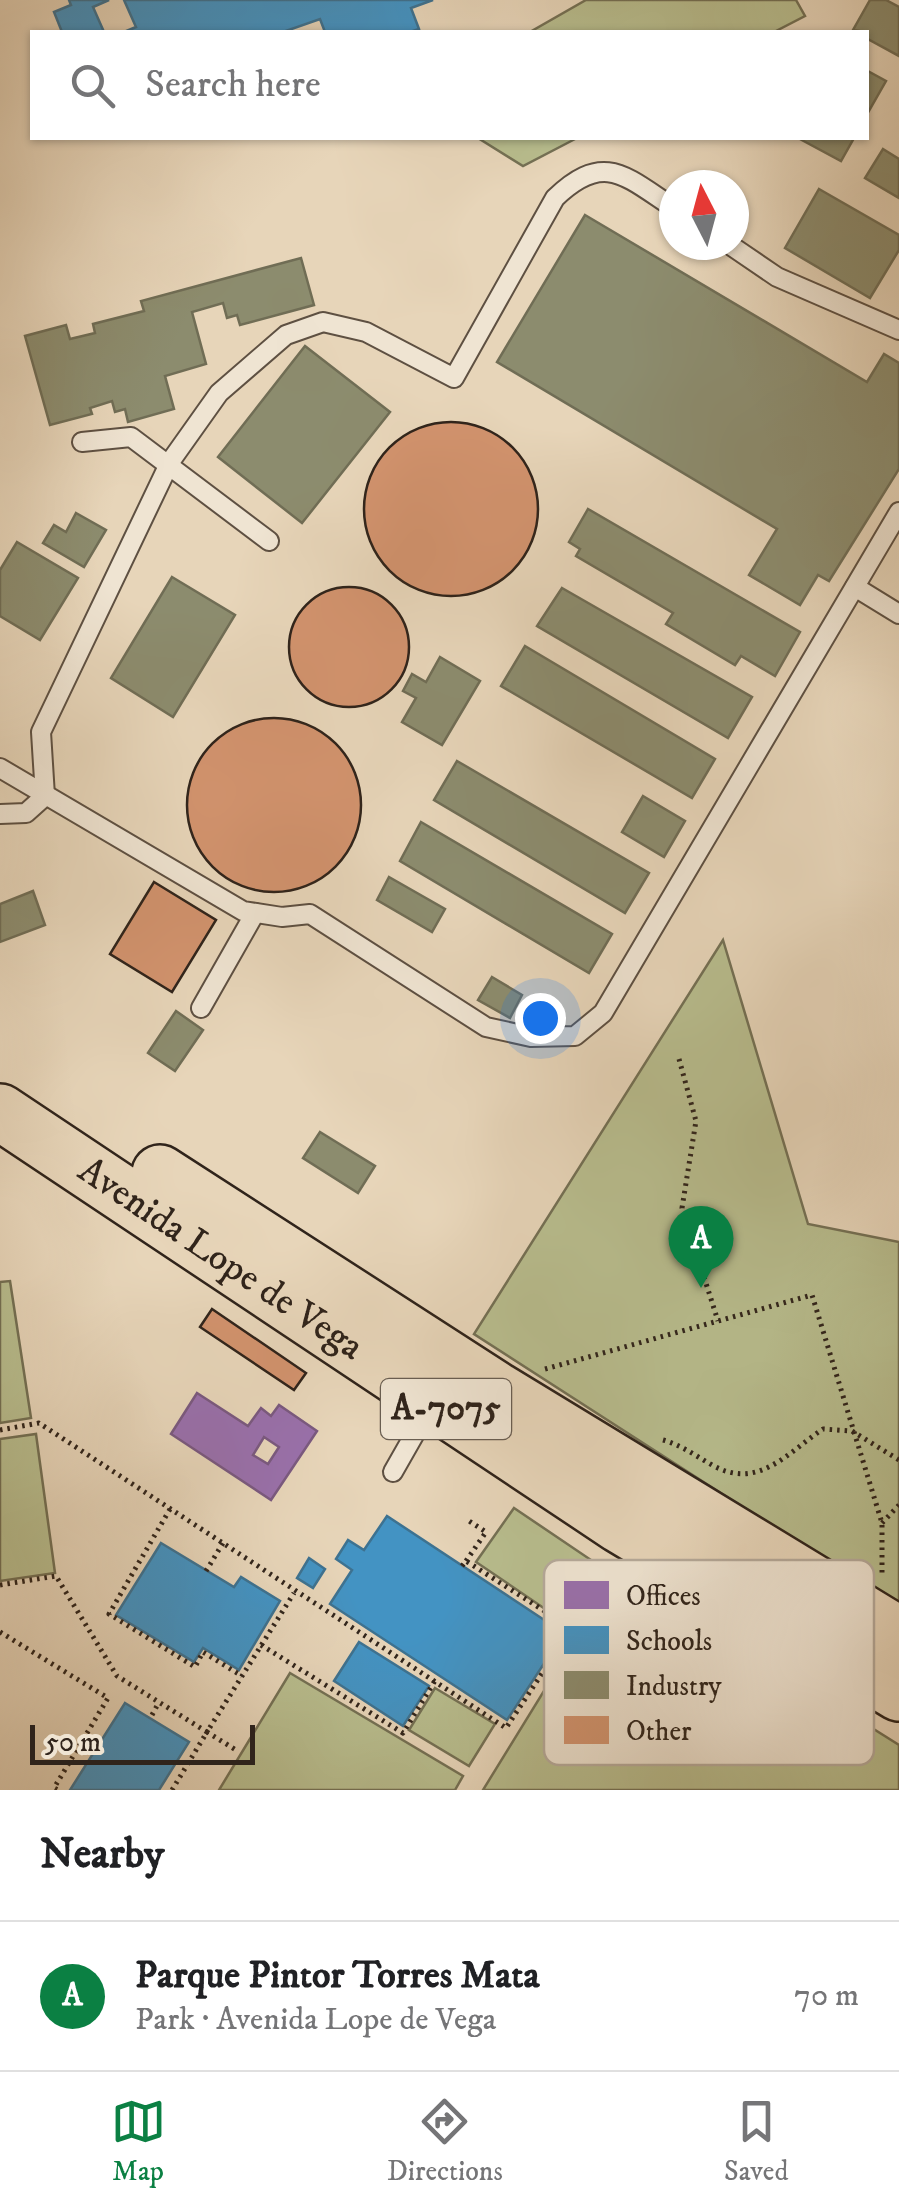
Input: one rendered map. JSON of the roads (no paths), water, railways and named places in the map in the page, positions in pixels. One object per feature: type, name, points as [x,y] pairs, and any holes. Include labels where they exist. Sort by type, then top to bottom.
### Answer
[{"type":"main road","name":"Avenida Lope de Vega","points":[[0,1070],[498,1391],[775,1560]]},
{"type":"main road","name":"Avenida Lope de Vega","points":[[0,1112],[678,1560]]},
{"type":"main road","name":"Avenida Lope de Vega","points":[[874,1679],[899,1694]]},
{"type":"lane","points":[[0,814],[26,813],[44,796],[41,732],[170,462],[220,393],[286,335],[322,322],[366,332],[454,378],[555,198],[575,179],[598,168],[624,175],[659,198]]},
{"type":"lane","points":[[749,258],[777,276],[899,330]]},
{"type":"lane","points":[[82,442],[131,437],[170,462],[269,541]]},
{"type":"lane","points":[[0,768],[243,911],[310,914],[486,1027],[531,1037],[575,1036],[603,1013],[899,512]]},
{"type":"lane","points":[[855,587],[899,614]]},
{"type":"lane","points":[[201,1008],[255,913]]},
{"type":"lane","points":[[393,1472],[434,1401]]},
{"type":"place","name":"Parque Pintor Torres Mata","points":[[701,1288]]}]
